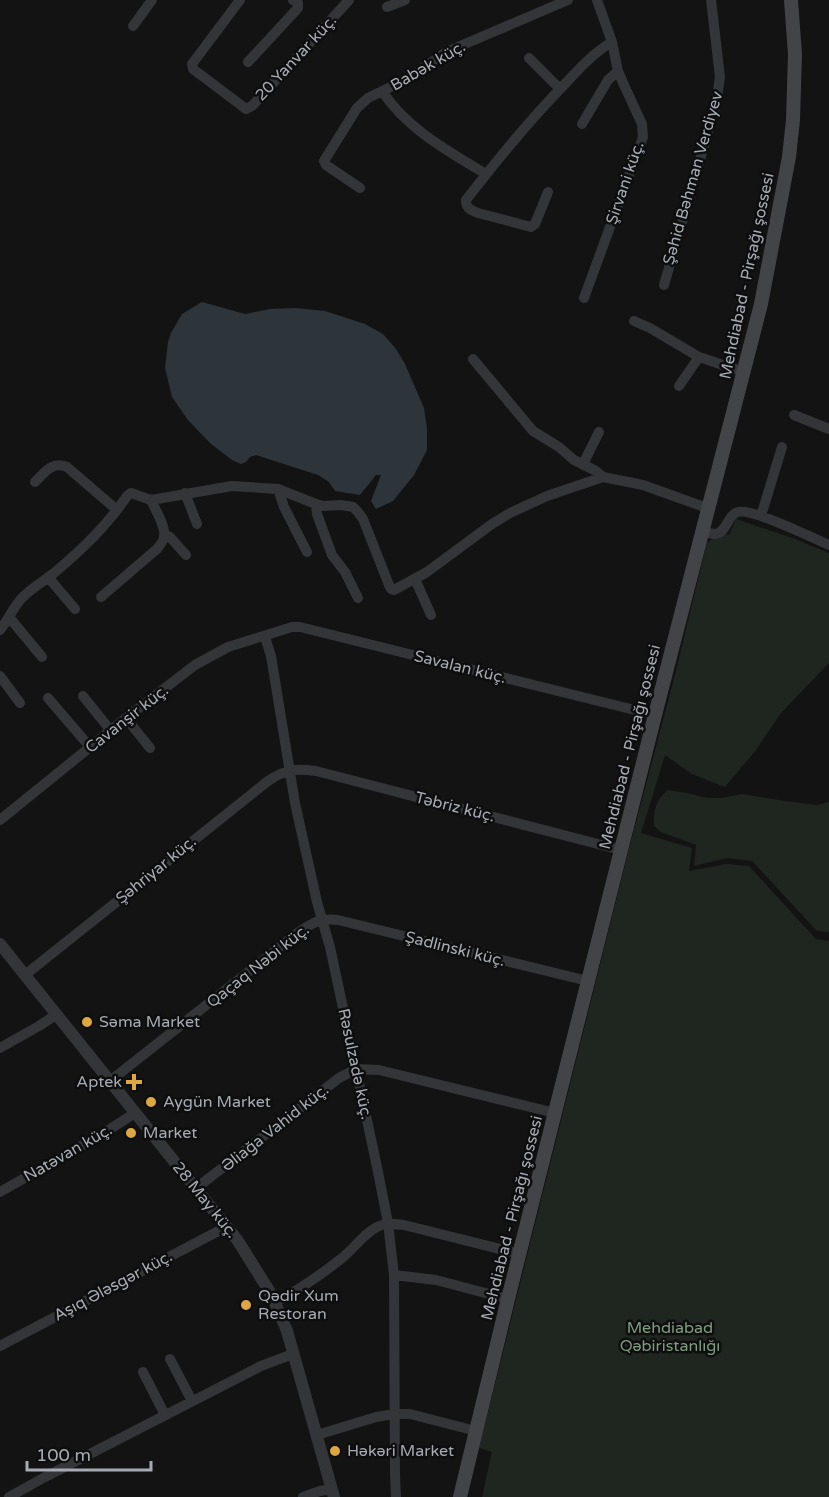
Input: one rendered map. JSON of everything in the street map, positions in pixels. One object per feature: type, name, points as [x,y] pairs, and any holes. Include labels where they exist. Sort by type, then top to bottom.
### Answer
[{"type":"main road","name":"Mehdiabad - Pirşağı şossesi","points":[[460,1497],[701,531],[744,372],[769,263],[790,147],[795,84],[791,0]]},
{"type":"street","points":[[133,26],[152,0]]},
{"type":"street","name":"20 Yanvar küç.","points":[[240,0],[192,64],[193,69],[246,109],[252,106],[349,0]]},
{"type":"street","points":[[248,62],[298,8],[298,3],[293,0]]},
{"type":"street","points":[[387,7],[405,0]]},
{"type":"street","name":"Babək küç.","points":[[360,188],[326,165],[324,161],[357,108],[368,98],[407,79],[446,52],[568,0]]},
{"type":"street","name":"Şirvani küç.","points":[[585,298],[643,136],[642,124],[618,71],[612,42],[597,0]]},
{"type":"street","name":"Şəhid Bəhman Verdiyev","points":[[664,285],[719,88],[720,77],[711,0]]},
{"type":"street","points":[[548,192],[536,224],[531,227],[478,213],[470,210],[466,205],[466,200],[536,113],[600,49],[612,42]]},
{"type":"street","points":[[529,58],[560,89]]},
{"type":"street","points":[[582,124],[608,80],[618,71]]},
{"type":"street","points":[[382,91],[400,115],[412,126],[453,155],[486,174]]},
{"type":"street","points":[[634,321],[699,357],[744,372]]},
{"type":"street","points":[[679,386],[699,357]]},
{"type":"street","points":[[473,359],[533,430],[603,477],[643,485],[707,508]]},
{"type":"street","points":[[794,415],[829,429]]},
{"type":"street","points":[[583,464],[599,432]]},
{"type":"street","points":[[761,516],[782,447]]},
{"type":"street","points":[[35,482],[53,465],[67,467],[117,510]]},
{"type":"street","points":[[0,630],[18,602],[84,547],[131,493],[151,500],[232,486],[278,489],[324,506],[353,507],[363,519],[391,589],[394,590],[415,579],[510,513],[547,496],[603,477]]},
{"type":"street","points":[[278,489],[284,507],[307,552]]},
{"type":"street","points":[[185,493],[197,524]]},
{"type":"street","points":[[101,597],[157,549],[163,541],[165,535],[151,500]]},
{"type":"street","points":[[316,504],[332,555],[358,598]]},
{"type":"street","points":[[701,531],[719,533],[733,515],[739,512],[761,516],[829,545]]},
{"type":"street","points":[[165,535],[170,537],[186,555]]},
{"type":"street","points":[[48,578],[75,609]]},
{"type":"street","points":[[415,579],[431,615]]},
{"type":"street","points":[[9,617],[42,657]]},
{"type":"street","name":"Savalan küç.","points":[[265,637],[292,627],[300,627],[655,715]]},
{"type":"street","name":"Cavanşir küç.","points":[[0,820],[195,665],[228,647],[265,637]]},
{"type":"street","name":"Rəsulzadə küç.","points":[[265,637],[271,656],[295,803],[330,947],[388,1223],[394,1275],[396,1497]]},
{"type":"street","points":[[0,676],[20,703]]},
{"type":"street","points":[[83,696],[111,731]]},
{"type":"street","points":[[48,698],[90,747]]},
{"type":"street","points":[[126,718],[150,747]]},
{"type":"street","name":"Təbriz küç.","points":[[289,770],[316,771],[621,850]]},
{"type":"street","name":"Şəhriyar küç.","points":[[25,975],[268,781],[289,770]]},
{"type":"street","name":"Şadlinski küç.","points":[[322,919],[338,920],[588,981]]},
{"type":"street","name":"Qaçaq Nəbi küç.","points":[[110,1081],[299,932],[322,919]]},
{"type":"street","name":"28 May küç.","points":[[0,944],[238,1241],[256,1268],[287,1331],[333,1493]]},
{"type":"street","points":[[0,1048],[57,1014]]},
{"type":"street","points":[[356,1069],[379,1070],[555,1113]]},
{"type":"street","name":"Əliağa Vahid küç.","points":[[195,1189],[339,1078],[356,1069]]},
{"type":"street","name":"Natəvan küç.","points":[[0,1192],[135,1113]]},
{"type":"street","points":[[275,1303],[298,1290],[344,1257],[376,1227],[388,1223],[519,1254]]},
{"type":"street","name":"Aşıq Ələsgər küç.","points":[[0,1346],[226,1227]]},
{"type":"street","points":[[394,1275],[436,1280],[508,1299]]},
{"type":"street","points":[[9,1497],[165,1414],[261,1366],[293,1354]]},
{"type":"street","points":[[170,1359],[192,1401]]},
{"type":"street","points":[[142,1372],[165,1414]]},
{"type":"street","points":[[317,1435],[376,1416],[395,1414],[410,1414],[476,1431]]},
{"type":"street","points":[[303,1497],[320,1491],[333,1493]]},
{"type":"green space","name":"Mehdiabad Qəbiristanlığı","points":[[736,519],[829,553],[829,663],[781,713],[756,750],[725,787],[692,774],[665,755],[641,833],[692,848],[689,871],[726,864],[749,866],[816,939],[829,941],[829,1497],[482,1497],[492,1452],[479,1448],[707,542],[724,534],[729,535]]},
{"type":"green space","points":[[668,790],[707,798],[742,794],[817,805],[829,802],[829,932],[817,931],[752,861],[727,858],[694,866],[696,845],[661,832],[654,826],[656,806]]},
{"type":"shaded area","points":[[202,302],[245,314],[270,309],[295,308],[325,311],[365,324],[383,334],[405,364],[424,408],[427,428],[427,450],[414,475],[393,501],[376,509],[371,501],[381,475],[376,475],[360,495],[335,491],[329,482],[318,475],[256,455],[241,464],[210,443],[188,420],[172,397],[165,368],[171,333],[182,314]]},
{"type":"place","name":"Səma Market","points":[[87,1022]]},
{"type":"place","name":"Aptek","points":[[134,1082]]},
{"type":"place","name":"Aygün Market","points":[[151,1102]]},
{"type":"place","name":"Market","points":[[131,1133]]},
{"type":"place","name":"Qədir Xum Restoran","points":[[246,1305]]},
{"type":"place","name":"Həkəri Market","points":[[335,1451]]}]
